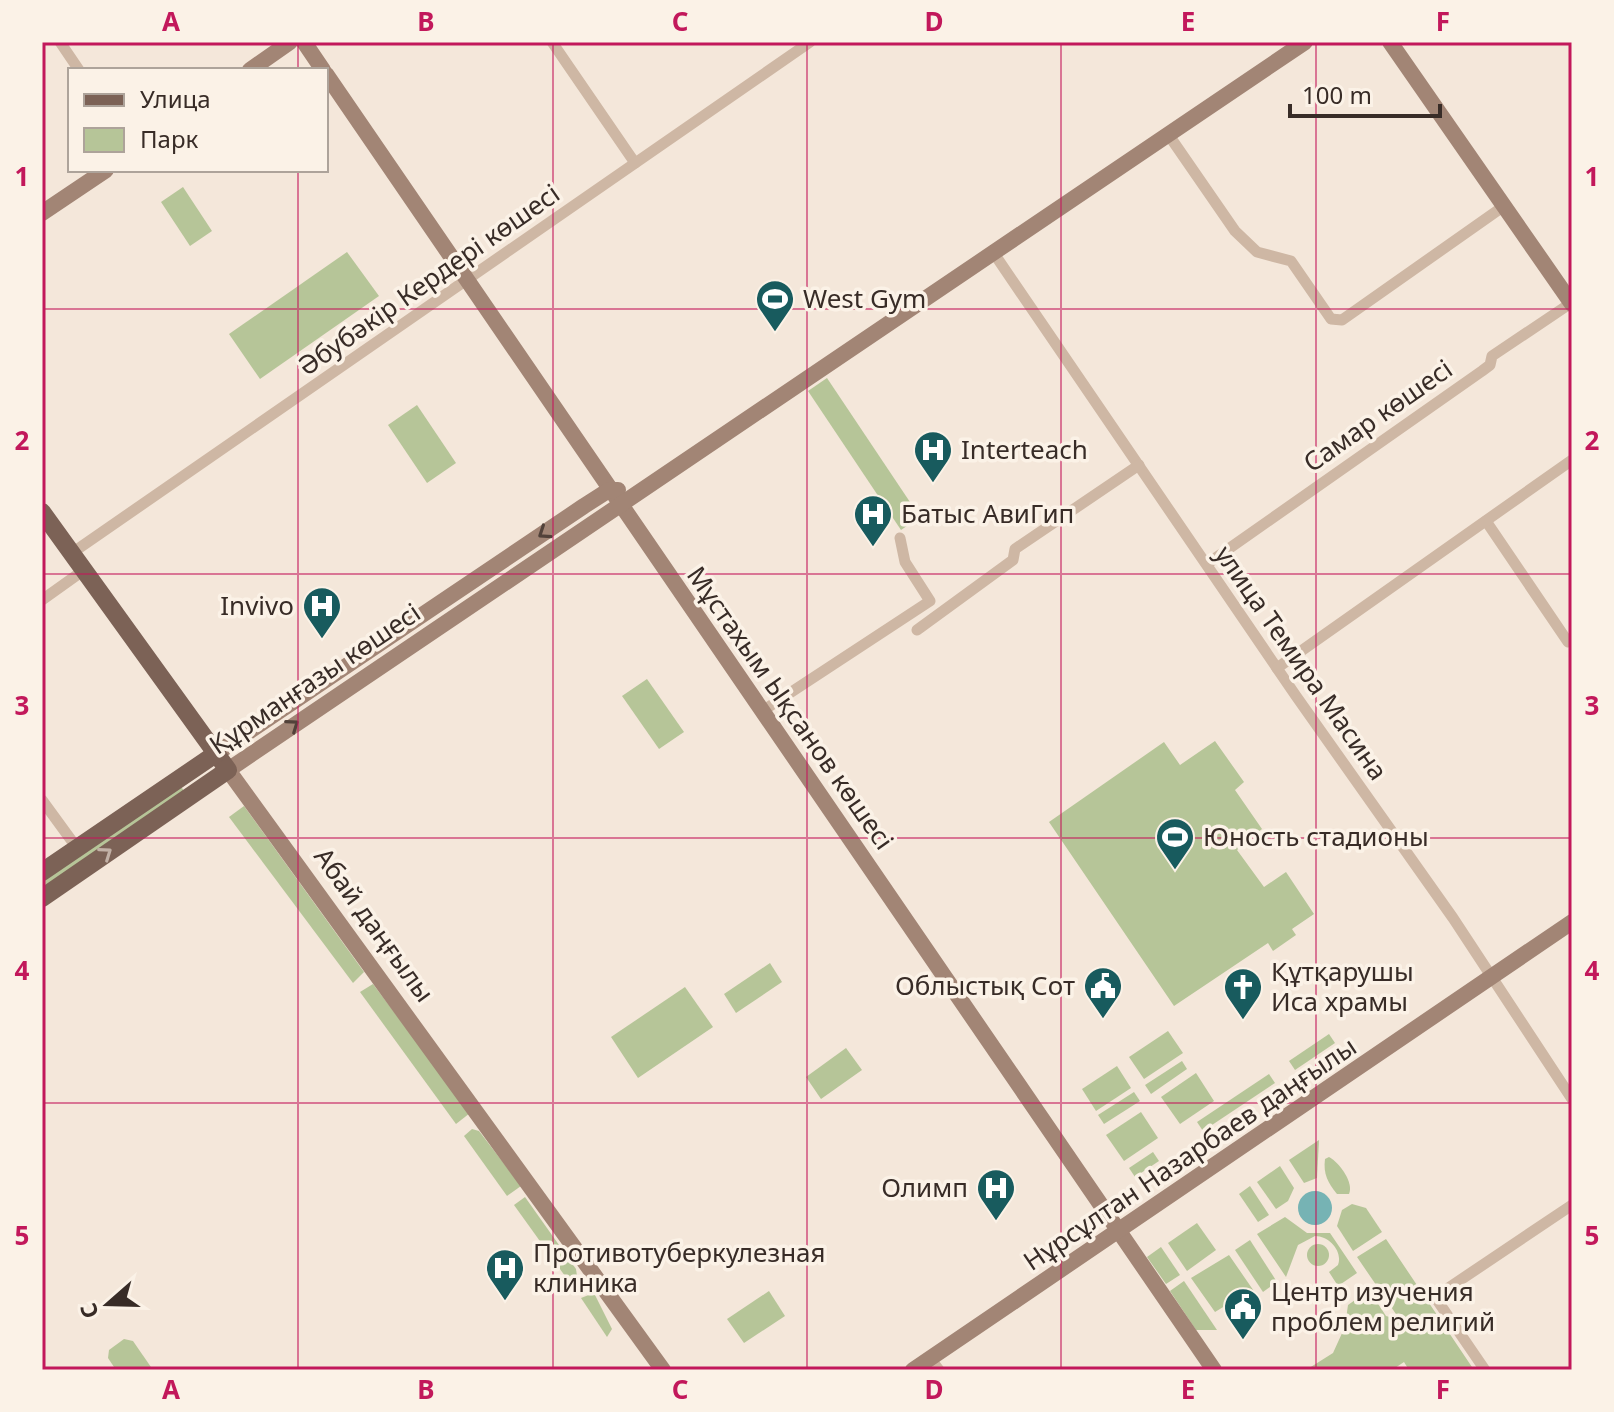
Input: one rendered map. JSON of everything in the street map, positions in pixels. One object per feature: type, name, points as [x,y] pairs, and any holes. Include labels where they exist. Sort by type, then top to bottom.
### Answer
[{"type":"main road","name":"Абай даңғылы","points":[[42,512],[228,770]]},
{"type":"main road","name":"Құрманғазы көшесі","points":[[42,872],[217,753]]},
{"type":"main road","name":"Құрманғазы көшесі","points":[[42,898],[228,770]]},
{"type":"street","points":[[60,42],[78,68]]},
{"type":"street","points":[[253,68],[290,42]]},
{"type":"street","name":"Мұстахым Ықсанов көшесі","points":[[304,42],[322,68]]},
{"type":"street","points":[[552,42],[635,163]]},
{"type":"street","name":"Әбубәкір Кердері көшесі","points":[[72,553],[810,42]]},
{"type":"street","name":"Құрманғазы көшесі","points":[[228,770],[636,491],[1305,42]]},
{"type":"street","points":[[1390,42],[1572,304]]},
{"type":"street","name":"Мұстахым Ықсанов көшесі","points":[[328,76],[1214,1370]]},
{"type":"street","points":[[1168,134],[1235,231],[1257,252],[1291,261],[1331,319],[1342,320],[1504,206]]},
{"type":"street","points":[[42,213],[103,172]]},
{"type":"street","name":"улица Темира Масина","points":[[993,252],[1572,1099]]},
{"type":"street","name":"Самар көшесі","points":[[1207,564],[1482,371],[1490,365],[1492,356],[1572,304]]},
{"type":"street","points":[[1277,668],[1572,460]]},
{"type":"street","points":[[917,630],[1013,560],[1015,549],[1139,465]]},
{"type":"street","points":[[217,753],[609,490],[636,491]]},
{"type":"street","points":[[1486,521],[1570,640]]},
{"type":"street","points":[[764,710],[930,601],[905,562],[900,538]]},
{"type":"street","points":[[42,600],[84,570]]},
{"type":"street","name":"Абай даңғылы","points":[[228,770],[663,1370]]},
{"type":"street","points":[[42,800],[77,848]]},
{"type":"street","name":"Нұрсұлтан Назарбаев даңғылы","points":[[913,1370],[934,1364],[1118,1229],[1572,922]]},
{"type":"street","points":[[1485,1370],[1435,1297],[1572,1205]]},
{"type":"green space","points":[[183,187],[212,231],[190,246],[161,202]]},
{"type":"green space","points":[[347,252],[379,296],[260,379],[229,334]]},
{"type":"green space","points":[[827,378],[920,517],[901,530],[808,391]]},
{"type":"green space","points":[[417,405],[456,463],[427,483],[388,425]]},
{"type":"green space","points":[[647,679],[684,732],[659,749],[622,696]]},
{"type":"green space","points":[[1215,741],[1244,782],[1235,790],[1262,829],[1237,850],[1264,887],[1286,872],[1314,914],[1292,929],[1296,935],[1273,951],[1268,943],[1174,1006],[1049,822],[1164,742],[1180,765]]},
{"type":"green space","points":[[180,785],[184,791],[42,889],[42,880]]},
{"type":"green space","points":[[244,806],[364,972],[353,983],[229,817]]},
{"type":"green space","points":[[770,963],[782,982],[736,1013],[724,994]]},
{"type":"green space","points":[[373,984],[470,1113],[456,1124],[360,992]]},
{"type":"green space","points":[[685,987],[713,1027],[638,1078],[611,1037]]},
{"type":"green space","points":[[1168,1031],[1183,1053],[1144,1079],[1129,1057]]},
{"type":"green space","points":[[1329,1034],[1335,1043],[1295,1070],[1289,1061]]},
{"type":"green space","points":[[846,1048],[862,1070],[821,1099],[806,1077]]},
{"type":"green space","points":[[1182,1061],[1187,1069],[1151,1094],[1145,1085]]},
{"type":"green space","points":[[1117,1066],[1131,1088],[1096,1111],[1082,1089]]},
{"type":"green space","points":[[1196,1073],[1214,1101],[1180,1124],[1161,1097]]},
{"type":"green space","points":[[1269,1074],[1275,1083],[1203,1131],[1197,1122]]},
{"type":"green space","points":[[1134,1092],[1140,1101],[1104,1124],[1098,1115]]},
{"type":"green space","points":[[1141,1112],[1158,1138],[1124,1161],[1106,1135]]},
{"type":"green space","points":[[472,1129],[479,1131],[521,1186],[507,1196],[464,1136]]},
{"type":"green space","points":[[1319,1140],[1317,1178],[1304,1183],[1289,1160]]},
{"type":"green space","points":[[1153,1152],[1159,1161],[1135,1177],[1129,1168]]},
{"type":"green space","points":[[1329,1157],[1345,1174],[1350,1184],[1349,1194],[1337,1194],[1329,1182],[1325,1159]]},
{"type":"green space","points":[[1280,1166],[1294,1188],[1288,1201],[1276,1209],[1257,1182]]},
{"type":"green space","points":[[1250,1186],[1269,1215],[1258,1222],[1239,1194]]},
{"type":"green space","points":[[525,1197],[576,1269],[577,1276],[570,1283],[514,1205]]},
{"type":"green space","points":[[1352,1204],[1366,1208],[1382,1232],[1353,1251],[1337,1226],[1342,1210]]},
{"type":"green space","points":[[1285,1217],[1307,1233],[1330,1233],[1357,1273],[1338,1286],[1329,1272],[1338,1265],[1337,1250],[1326,1239],[1315,1236],[1298,1245],[1286,1277],[1257,1234]]},
{"type":"green space","points":[[1197,1223],[1216,1250],[1187,1271],[1168,1243]]},
{"type":"green space","points":[[1386,1239],[1474,1370],[1409,1370],[1404,1362],[1392,1370],[1306,1370],[1333,1353],[1343,1331],[1351,1326],[1346,1319],[1348,1305],[1369,1290],[1386,1316],[1400,1320],[1357,1257]]},
{"type":"green space","points":[[1250,1240],[1277,1282],[1263,1292],[1235,1250]]},
{"type":"green space","points":[[1318,1244],[1326,1247],[1329,1255],[1326,1263],[1318,1266],[1310,1263],[1307,1255],[1310,1247]]},
{"type":"green space","points":[[1161,1247],[1180,1275],[1166,1284],[1147,1257]]},
{"type":"green space","points":[[1229,1255],[1258,1297],[1253,1300],[1238,1298],[1215,1312],[1191,1278]]},
{"type":"green space","points":[[1184,1281],[1217,1330],[1196,1330],[1170,1291]]},
{"type":"green space","points":[[769,1291],[785,1316],[744,1343],[727,1319]]},
{"type":"green space","points":[[594,1293],[612,1329],[607,1337],[581,1298]]},
{"type":"green space","points":[[124,1339],[133,1341],[153,1370],[116,1370],[108,1358],[109,1350]]},
{"type":"water","points":[[1315,1191],[1327,1196],[1332,1208],[1327,1220],[1315,1225],[1303,1220],[1298,1208],[1303,1196]]},
{"type":"place","name":"West Gym","points":[[775,333]]},
{"type":"place","name":"Interteach","points":[[933,484]]},
{"type":"place","name":"Батыс АвиГип","points":[[873,548]]},
{"type":"place","name":"Invivo","points":[[322,640]]},
{"type":"place","name":"Юность стадионы","points":[[1175,871]]},
{"type":"place","name":"Облыстық Сот","points":[[1103,1020]]},
{"type":"place","name":"Құтқарушы Иса храмы","points":[[1243,1021]]},
{"type":"place","name":"Олимп","points":[[996,1222]]},
{"type":"place","name":"Противотуберкулезная клиника","points":[[505,1302]]},
{"type":"place","name":"Центр изучения проблем религий","points":[[1243,1341]]}]
